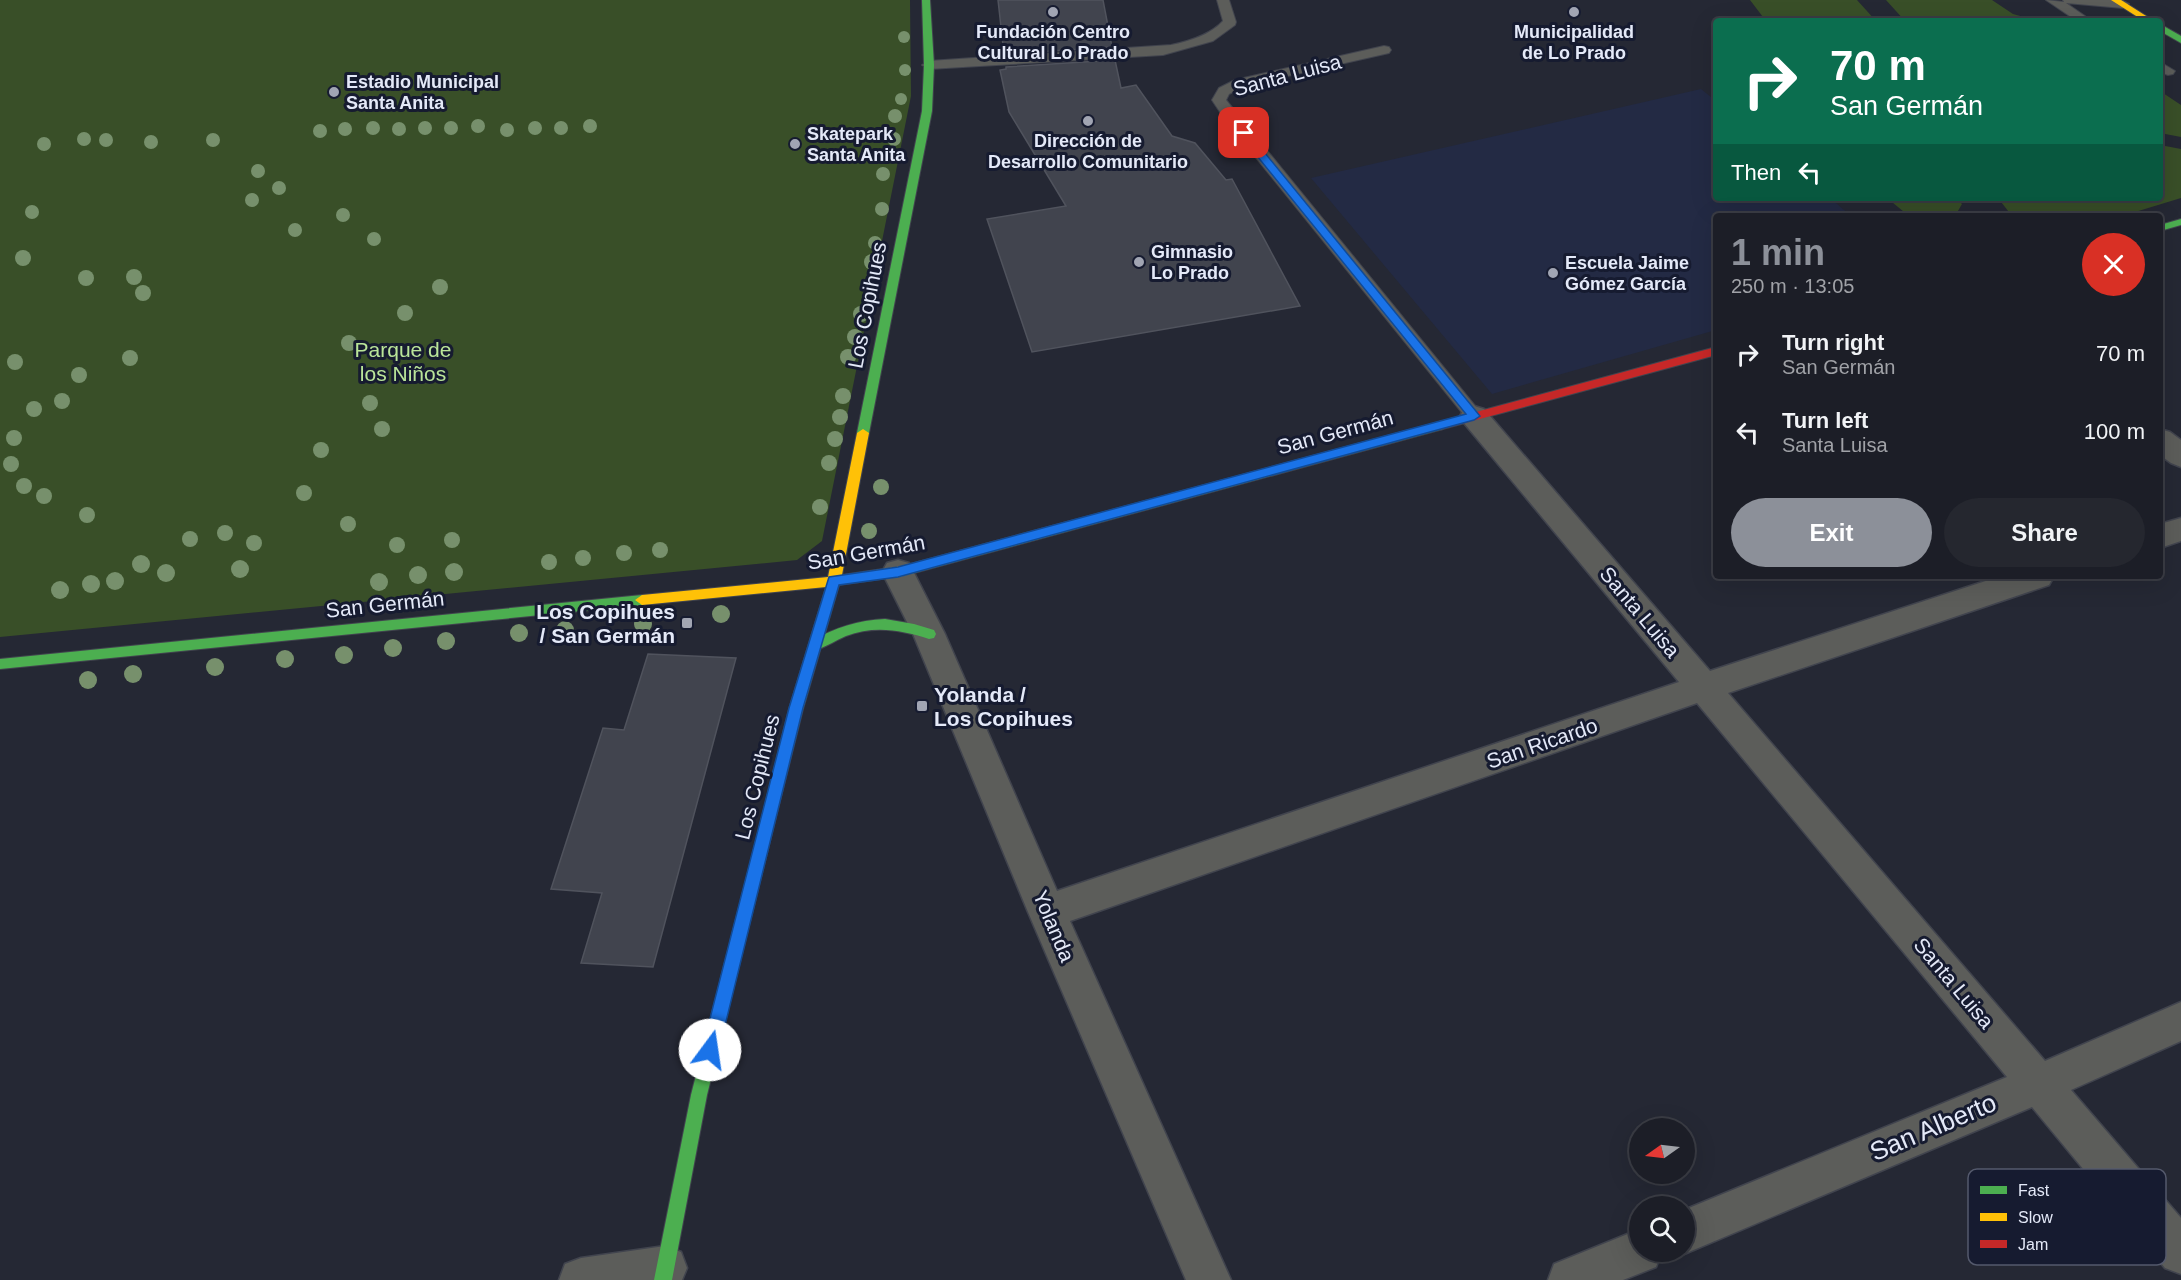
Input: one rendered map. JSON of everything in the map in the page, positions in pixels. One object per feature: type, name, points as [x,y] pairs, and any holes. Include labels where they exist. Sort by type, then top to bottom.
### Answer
[{"type":"street","name":"Los Copihues","points":[[664,1274],[699,1095],[796,708],[834,580],[927,111],[929,65],[926,0]]},
{"type":"street","points":[[2119,2],[2145,18]]},
{"type":"street","points":[[2163,29],[2181,40]]},
{"type":"street","points":[[2163,227],[2181,222]]},
{"type":"street","name":"San Germán","points":[[0,664],[898,572],[1713,352]]},
{"type":"street","name":"Santa Luisa","points":[[1474,416],[2111,1169]]},
{"type":"street","points":[[2163,442],[2181,456]]},
{"type":"street","points":[[2163,535],[2181,529]]},
{"type":"street","name":"Yolanda","points":[[898,572],[929,634],[1047,912],[1209,1280]]},
{"type":"street","name":"San Ricardo","points":[[1047,912],[1704,687],[2029,579]]},
{"type":"street","points":[[816,645],[833,634],[857,625],[871,623],[909,626],[929,634]]},
{"type":"street","name":"San Alberto","points":[[1695,1227],[2039,1084],[2181,1021]]},
{"type":"street","name":"Santa Luisa","points":[[2166,1234],[2181,1252]]},
{"type":"street","points":[[1570,1280],[1629,1256]]},
{"type":"street","points":[[581,1280],[664,1274]]},
{"type":"lane","points":[[929,65],[1162,51],[1182,47],[1224,30],[1230,22],[1223,0]]},
{"type":"lane","points":[[2052,0],[2081,18]]},
{"type":"lane","points":[[2069,0],[2119,2]]},
{"type":"lane","name":"Santa Luisa","points":[[1384,51],[1240,83],[1224,91],[1219,100],[1236,124],[1474,416]]},
{"type":"shaded area","name":"Escuela Jaime Gómez García","points":[[1701,89],[1713,99],[1713,201],[1834,201],[1848,213],[1713,213],[1713,331],[1492,394],[1311,178]]},
{"type":"green space","name":"Parque de los Niños","points":[[0,0],[910,0],[911,96],[822,541],[797,560],[0,637]]},
{"type":"green space","points":[[1750,0],[1857,0],[1873,18],[1764,18]]},
{"type":"green space","points":[[1886,0],[1992,0],[2013,14],[2028,18],[1902,18]]},
{"type":"green space","points":[[2163,93],[2181,105],[2181,137],[2163,134]]},
{"type":"green space","points":[[2163,146],[2181,149],[2181,198],[2132,213],[2010,213],[2000,201],[2163,201]]},
{"type":"green space","points":[[1891,201],[1959,201],[1962,204],[1957,213],[1905,213]]},
{"type":"building","points":[[998,0],[1103,0],[1112,47],[1004,54]]},
{"type":"building","name":"Gimnasio Lo Prado","points":[[1115,60],[1121,88],[1136,85],[1172,136],[1195,143],[1226,180],[1232,179],[1300,306],[1032,352],[987,219],[1066,206],[1009,112],[1000,70],[1006,67]]},
{"type":"building","points":[[648,654],[736,658],[653,967],[581,963],[602,893],[551,889],[603,728],[624,730]]},
{"type":"traffic: fast","points":[[863,433],[927,111],[929,65],[926,0]]},
{"type":"traffic: fast","points":[[2163,29],[2181,40]]},
{"type":"traffic: fast","points":[[2163,227],[2181,222]]},
{"type":"traffic: fast","points":[[903,571],[1439,426]]},
{"type":"traffic: fast","points":[[0,664],[642,600]]},
{"type":"traffic: fast","points":[[816,645],[844,631],[871,625],[900,626],[929,634]]},
{"type":"traffic: fast","points":[[663,1280],[699,1095],[769,817]]},
{"type":"traffic: slow","points":[[2115,0],[2145,18]]},
{"type":"traffic: slow","points":[[769,817],[796,709],[834,581],[863,433]]},
{"type":"traffic: slow","points":[[642,600],[834,581],[903,571]]},
{"type":"traffic: jam","points":[[1439,426],[1713,352]]},
{"type":"place","name":"Fundación Centro Cultural Lo Prado","points":[[1053,12]]},
{"type":"place","name":"Municipalidad de Lo Prado","points":[[1574,12]]},
{"type":"place","name":"Estadio Municipal Santa Anita","points":[[334,92]]},
{"type":"place","name":"Dirección de Desarrollo Comunitario","points":[[1088,121]]},
{"type":"place","name":"Skatepark Santa Anita","points":[[795,144]]},
{"type":"place","name":"Gimnasio Lo Prado","points":[[1139,262]]},
{"type":"place","name":"Escuela Jaime Gómez García","points":[[1553,273]]},
{"type":"place","name":"Los Copihues / San Germán","points":[[687,623]]},
{"type":"place","name":"Yolanda / Los Copihues","points":[[922,706]]},
{"type":"route","points":[[710,1050],[796,708],[834,580],[898,572],[1474,416],[1244,133]]}]
